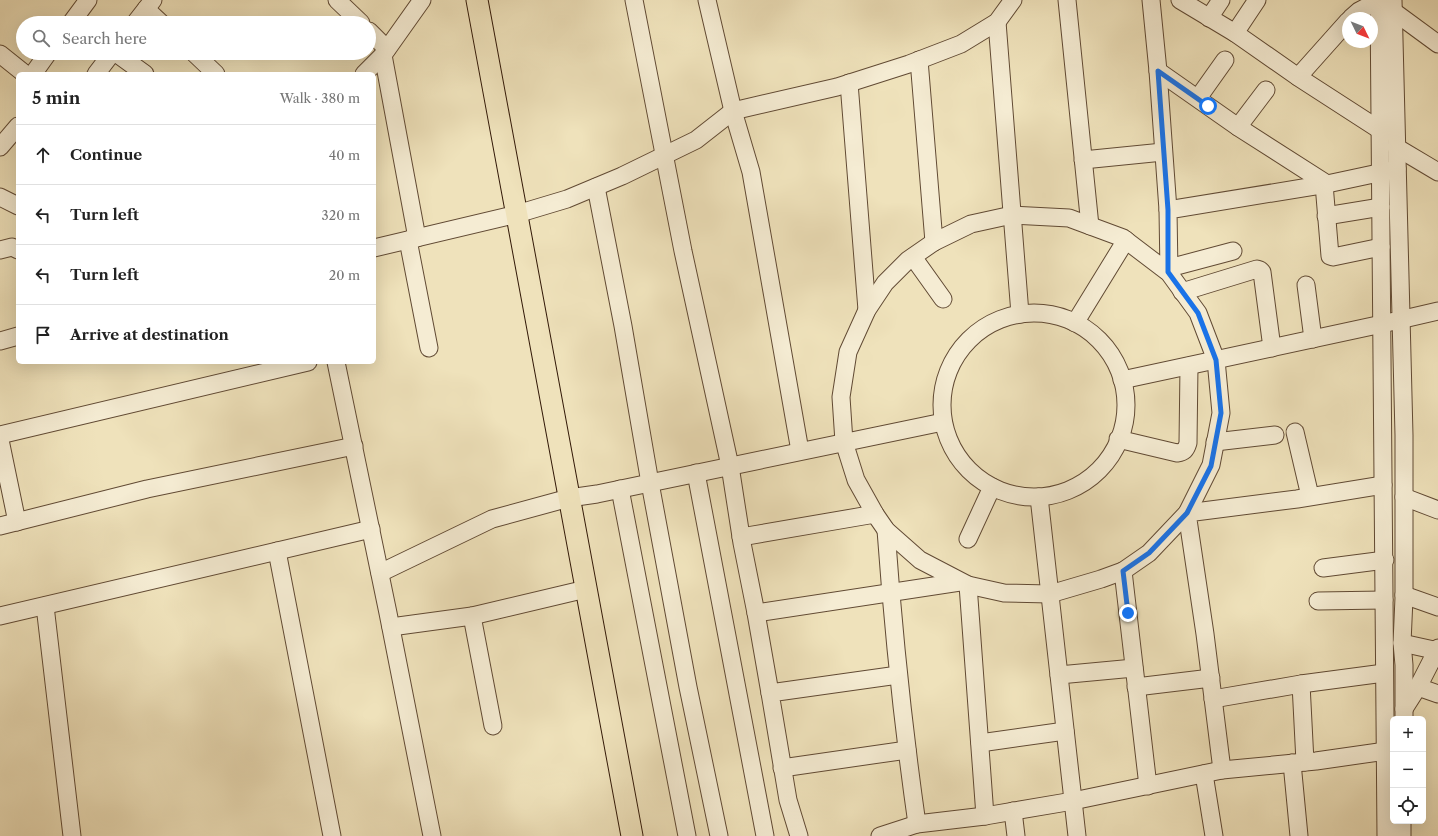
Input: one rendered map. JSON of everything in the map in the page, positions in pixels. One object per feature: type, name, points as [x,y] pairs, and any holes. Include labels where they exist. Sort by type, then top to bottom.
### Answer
[{"type":"main road","points":[[477,0],[632,836]]},
{"type":"street","points":[[76,16],[88,0]]},
{"type":"street","points":[[337,0],[354,16]]},
{"type":"street","points":[[366,72],[385,52],[422,0]]},
{"type":"street","points":[[634,0],[664,156],[730,466],[776,720],[782,768],[788,800],[799,836]]},
{"type":"street","points":[[707,0],[733,111],[751,172],[800,452]]},
{"type":"street","points":[[376,248],[517,214],[567,199],[622,176],[696,140],[733,111],[849,83],[919,60],[961,44],[997,22],[1014,0]]},
{"type":"street","points":[[1067,0],[1090,226]]},
{"type":"street","points":[[1151,0],[1158,71],[1168,210],[1169,270]]},
{"type":"street","points":[[1180,0],[1235,33],[1298,77],[1380,130]]},
{"type":"street","points":[[1209,18],[1221,0]]},
{"type":"street","points":[[1235,33],[1256,0]]},
{"type":"street","points":[[141,16],[150,4],[157,16]]},
{"type":"street","points":[[1382,6],[1380,173],[1385,560],[1384,673],[1386,836]]},
{"type":"street","points":[[1382,6],[1397,170],[1404,435],[1404,595],[1402,643],[1404,665],[1404,714]]},
{"type":"street","points":[[1358,12],[1382,6],[1438,44]]},
{"type":"street","points":[[997,22],[1020,314]]},
{"type":"street","points":[[1298,77],[1342,29]]},
{"type":"street","points":[[376,40],[385,52],[429,348]]},
{"type":"street","points":[[0,54],[22,72]]},
{"type":"street","points":[[34,72],[43,60]]},
{"type":"street","points":[[98,72],[107,60]]},
{"type":"street","points":[[126,60],[142,72]]},
{"type":"street","points":[[201,60],[214,72]]},
{"type":"street","points":[[919,60],[934,242]]},
{"type":"street","points":[[1198,98],[1225,60]]},
{"type":"street","points":[[1158,71],[1238,127],[1325,184]]},
{"type":"street","points":[[849,83],[866,310]]},
{"type":"street","points":[[1238,127],[1266,90]]},
{"type":"street","points":[[0,147],[16,132]]},
{"type":"street","points":[[1396,147],[1438,170]]},
{"type":"street","points":[[1084,160],[1163,152]]},
{"type":"street","points":[[1168,210],[1325,184],[1397,170]]},
{"type":"street","points":[[1325,184],[1326,216],[1331,256],[1381,247]]},
{"type":"street","points":[[596,187],[623,326],[650,483],[688,687],[718,836]]},
{"type":"street","points":[[0,197],[16,205]]},
{"type":"street","points":[[1326,216],[1381,207]]},
{"type":"street","points":[[1012,215],[1069,218],[1090,226],[1126,240],[1169,270],[1182,292],[1198,313],[1216,360],[1221,413],[1211,466],[1187,513],[1149,553],[1123,571],[1050,594],[1004,593],[964,584],[920,560],[886,530],[875,514],[856,480],[844,442],[841,397],[848,352],[866,310],[885,283],[913,257],[934,242],[971,224],[1012,215]]},
{"type":"street","points":[[1075,323],[1126,240]]},
{"type":"street","points":[[1169,270],[1233,252]]},
{"type":"street","points":[[913,257],[942,299]]},
{"type":"street","points":[[1182,292],[1260,270],[1262,272],[1272,348]]},
{"type":"street","points":[[1306,285],[1313,339]]},
{"type":"street","points":[[1122,380],[1438,311]]},
{"type":"street","points":[[1020,314],[1046,314],[1075,323],[1094,335],[1112,356],[1122,380],[1126,407],[1121,434],[1109,458],[1090,478],[1066,491],[1039,497],[1012,495],[988,485],[967,469],[951,447],[943,422],[942,392],[951,364],[968,340],[992,323],[1020,314]]},
{"type":"street","points":[[0,341],[16,337]]},
{"type":"street","points":[[0,435],[300,364]]},
{"type":"street","points":[[336,364],[391,627],[432,836]]},
{"type":"street","points":[[1118,439],[1177,453],[1183,452],[1186,449],[1188,443],[1189,366]]},
{"type":"street","points":[[380,573],[492,519],[569,498],[650,483],[943,422]]},
{"type":"street","points":[[1295,432],[1310,496]]},
{"type":"street","points":[[1215,442],[1275,435]]},
{"type":"street","points":[[0,440],[17,522]]},
{"type":"street","points":[[0,526],[147,489],[354,446]]},
{"type":"street","points":[[696,473],[765,836]]},
{"type":"street","points":[[968,539],[992,487]]},
{"type":"street","points":[[620,489],[687,836]]},
{"type":"street","points":[[1187,513],[1310,496],[1383,490],[1404,494],[1438,510]]},
{"type":"street","points":[[1039,497],[1076,836]]},
{"type":"street","points":[[1187,513],[1211,678],[1222,770]]},
{"type":"street","points":[[742,537],[875,514]]},
{"type":"street","points":[[0,616],[371,529]]},
{"type":"street","points":[[886,530],[890,593],[898,675],[917,824]]},
{"type":"street","points":[[277,551],[332,836]]},
{"type":"street","points":[[1323,568],[1385,560]]},
{"type":"street","points":[[1123,571],[1148,786]]},
{"type":"street","points":[[756,613],[890,593],[964,584]]},
{"type":"street","points":[[964,584],[980,743],[985,816]]},
{"type":"street","points":[[391,627],[472,616],[586,589]]},
{"type":"street","points":[[1404,595],[1438,607]]},
{"type":"street","points":[[1318,601],[1384,600]]},
{"type":"street","points":[[45,606],[72,836]]},
{"type":"street","points":[[472,616],[493,726]]},
{"type":"street","points":[[1402,643],[1438,650],[1404,714]]},
{"type":"street","points":[[1059,675],[1134,668]]},
{"type":"street","points":[[1213,699],[1301,684],[1384,673]]},
{"type":"street","points":[[770,693],[898,675]]},
{"type":"street","points":[[1136,687],[1211,678]]},
{"type":"street","points":[[1299,836],[1298,763],[1301,684]]},
{"type":"street","points":[[1418,687],[1438,694]]},
{"type":"street","points":[[980,743],[1065,731]]},
{"type":"street","points":[[782,768],[907,750]]},
{"type":"street","points":[[880,836],[917,824],[985,816],[1073,801],[1222,770],[1298,763],[1386,751]]},
{"type":"street","points":[[1204,774],[1214,836]]},
{"type":"street","points":[[1013,811],[1016,836]]},
{"type":"street","points":[[1402,824],[1402,836]]},
{"type":"route","points":[[1128,613],[1123,571],[1149,553],[1187,513],[1211,466],[1221,413],[1216,360],[1198,313],[1168,272],[1168,210],[1158,71],[1208,106]]}]
